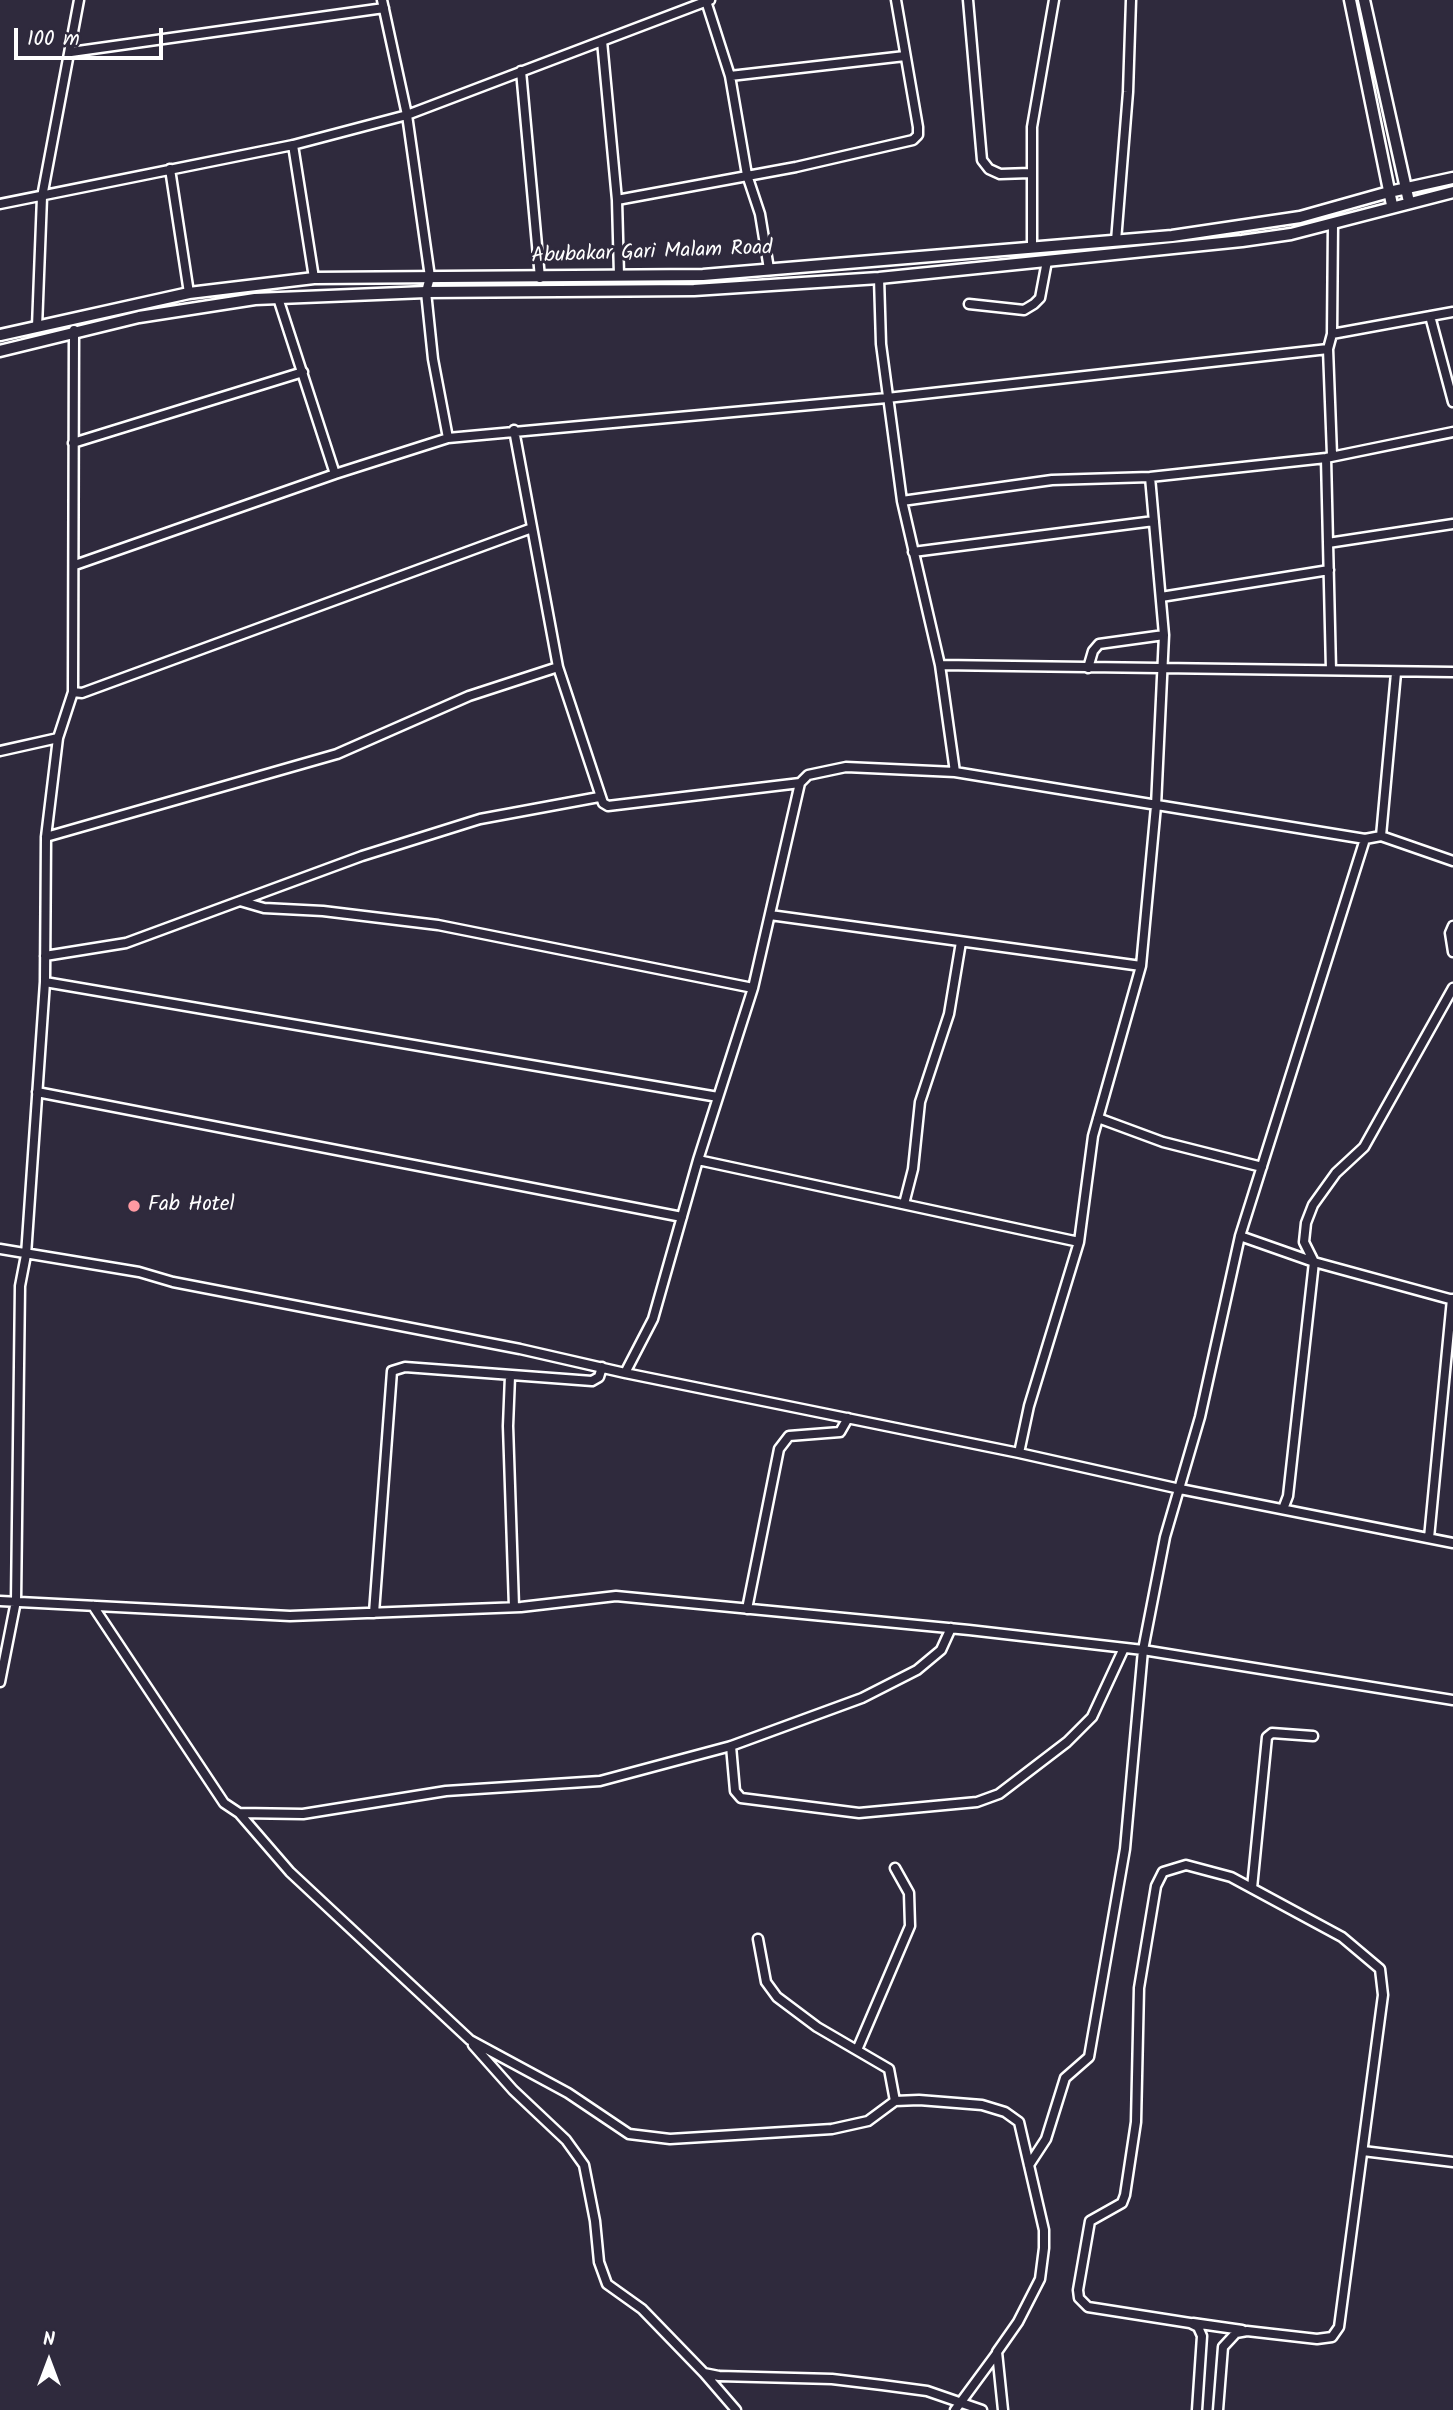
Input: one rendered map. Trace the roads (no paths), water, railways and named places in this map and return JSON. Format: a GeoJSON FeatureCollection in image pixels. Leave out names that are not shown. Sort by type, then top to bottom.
{"type":"FeatureCollection","features":[{"type":"Feature","properties":{"kind":"street"},"geometry":{"type":"LineString","coordinates":[[37,327],[42,197],[79,0]]}},
{"type":"Feature","properties":{"kind":"street"},"geometry":{"type":"LineString","coordinates":[[617,200],[913,139],[918,135],[918,127],[896,0]]}},
{"type":"Feature","properties":{"kind":"street"},"geometry":{"type":"LineString","coordinates":[[968,0],[982,160],[989,169],[1000,174],[1030,173]]}},
{"type":"Feature","properties":{"kind":"street"},"geometry":{"type":"LineString","coordinates":[[1032,248],[1032,127],[1054,0]]}},
{"type":"Feature","properties":{"kind":"street"},"geometry":{"type":"LineString","coordinates":[[1116,242],[1128,92],[1131,0]]}},
{"type":"Feature","properties":{"kind":"street"},"geometry":{"type":"LineString","coordinates":[[1350,0],[1392,205]]}},
{"type":"Feature","properties":{"kind":"street"},"geometry":{"type":"LineString","coordinates":[[1364,0],[1409,201]]}},
{"type":"Feature","properties":{"kind":"street"},"geometry":{"type":"LineString","coordinates":[[0,204],[293,145],[407,115],[708,1],[730,76],[747,175],[760,214],[769,269]]}},
{"type":"Feature","properties":{"kind":"street"},"geometry":{"type":"LineString","coordinates":[[71,52],[383,4],[407,115],[430,277],[426,292],[433,359],[448,438]]}},
{"type":"Feature","properties":{"kind":"street"},"geometry":{"type":"LineString","coordinates":[[602,41],[617,200],[619,275]]}},
{"type":"Feature","properties":{"kind":"street"},"geometry":{"type":"LineString","coordinates":[[730,76],[905,56]]}},
{"type":"Feature","properties":{"kind":"street"},"geometry":{"type":"LineString","coordinates":[[521,71],[540,278]]}},
{"type":"Feature","properties":{"kind":"street"},"geometry":{"type":"LineString","coordinates":[[293,145],[314,278]]}},
{"type":"Feature","properties":{"kind":"street"},"geometry":{"type":"LineString","coordinates":[[170,169],[189,293]]}},
{"type":"Feature","properties":{"kind":"street","name":"Abubakar Gari Malam Road"},"geometry":{"type":"LineString","coordinates":[[0,335],[189,293],[314,278],[702,275],[1116,242],[1300,217],[1389,192],[1453,178]]}},
{"type":"Feature","properties":{"kind":"street"},"geometry":{"type":"LineString","coordinates":[[0,351],[74,330],[190,308],[278,298],[426,292],[657,292],[879,278],[1254,239],[1333,224],[1392,205],[1453,192]]}},
{"type":"Feature","properties":{"kind":"street"},"geometry":{"type":"LineString","coordinates":[[1331,670],[1328,349],[1332,334],[1333,224]]}},
{"type":"Feature","properties":{"kind":"street"},"geometry":{"type":"LineString","coordinates":[[970,304],[1024,310],[1040,298],[1047,261]]}},
{"type":"Feature","properties":{"kind":"street"},"geometry":{"type":"LineString","coordinates":[[879,278],[881,344],[902,501],[940,665],[955,772]]}},
{"type":"Feature","properties":{"kind":"street"},"geometry":{"type":"LineString","coordinates":[[278,298],[335,474]]}},
{"type":"Feature","properties":{"kind":"street"},"geometry":{"type":"LineString","coordinates":[[1332,334],[1453,312]]}},
{"type":"Feature","properties":{"kind":"street"},"geometry":{"type":"LineString","coordinates":[[1430,316],[1453,402]]}},
{"type":"Feature","properties":{"kind":"street"},"geometry":{"type":"LineString","coordinates":[[0,1682],[16,1601],[20,1286],[26,1255],[45,982],[46,837],[58,737],[73,692],[74,330]]}},
{"type":"Feature","properties":{"kind":"street"},"geometry":{"type":"LineString","coordinates":[[75,565],[335,474],[448,438],[887,398],[1328,349]]}},
{"type":"Feature","properties":{"kind":"street"},"geometry":{"type":"LineString","coordinates":[[73,443],[303,372]]}},
{"type":"Feature","properties":{"kind":"street"},"geometry":{"type":"LineString","coordinates":[[514,430],[558,667],[599,797],[608,806],[800,783]]}},
{"type":"Feature","properties":{"kind":"street"},"geometry":{"type":"LineString","coordinates":[[902,501],[1052,480],[1150,477],[1329,456],[1453,432]]}},
{"type":"Feature","properties":{"kind":"street"},"geometry":{"type":"LineString","coordinates":[[1019,1453],[1029,1406],[1079,1242],[1098,1118],[1140,966],[1156,806],[1160,668],[1164,635],[1150,477]]}},
{"type":"Feature","properties":{"kind":"street"},"geometry":{"type":"LineString","coordinates":[[913,552],[1154,521]]}},
{"type":"Feature","properties":{"kind":"street"},"geometry":{"type":"LineString","coordinates":[[1328,543],[1453,524]]}},
{"type":"Feature","properties":{"kind":"street"},"geometry":{"type":"LineString","coordinates":[[73,692],[82,693],[532,528]]}},
{"type":"Feature","properties":{"kind":"street"},"geometry":{"type":"LineString","coordinates":[[1161,597],[1329,570]]}},
{"type":"Feature","properties":{"kind":"street"},"geometry":{"type":"LineString","coordinates":[[1088,667],[1093,651],[1100,644],[1164,635]]}},
{"type":"Feature","properties":{"kind":"street"},"geometry":{"type":"LineString","coordinates":[[940,665],[1453,672]]}},
{"type":"Feature","properties":{"kind":"street"},"geometry":{"type":"LineString","coordinates":[[46,837],[337,754],[469,696],[558,667]]}},
{"type":"Feature","properties":{"kind":"street"},"geometry":{"type":"LineString","coordinates":[[1381,835],[1396,673]]}},
{"type":"Feature","properties":{"kind":"street"},"geometry":{"type":"LineString","coordinates":[[0,751],[58,737]]}},
{"type":"Feature","properties":{"kind":"street"},"geometry":{"type":"LineString","coordinates":[[625,1373],[653,1320],[698,1160],[753,988],[800,783],[808,775],[846,767],[955,772],[1365,839],[1381,835],[1453,861]]}},
{"type":"Feature","properties":{"kind":"street"},"geometry":{"type":"LineString","coordinates":[[45,956],[126,943],[362,856],[480,819],[599,797]]}},
{"type":"Feature","properties":{"kind":"street"},"geometry":{"type":"LineString","coordinates":[[1029,2165],[1046,2139],[1065,2078],[1089,2057],[1125,1849],[1143,1650],[1165,1537],[1200,1417],[1240,1236],[1365,839]]}},
{"type":"Feature","properties":{"kind":"street"},"geometry":{"type":"LineString","coordinates":[[240,901],[264,908],[323,911],[438,925],[753,988]]}},
{"type":"Feature","properties":{"kind":"street"},"geometry":{"type":"LineString","coordinates":[[770,915],[1140,966]]}},
{"type":"Feature","properties":{"kind":"street"},"geometry":{"type":"LineString","coordinates":[[1453,926],[1450,933],[1453,952]]}},
{"type":"Feature","properties":{"kind":"street"},"geometry":{"type":"LineString","coordinates":[[904,1203],[913,1169],[920,1102],[949,1014],[961,942]]}},
{"type":"Feature","properties":{"kind":"street"},"geometry":{"type":"LineString","coordinates":[[45,982],[718,1097]]}},
{"type":"Feature","properties":{"kind":"street"},"geometry":{"type":"LineString","coordinates":[[1283,1509],[1288,1496],[1314,1262],[1304,1242],[1306,1223],[1313,1205],[1336,1173],[1370,1137],[1453,988]]}},
{"type":"Feature","properties":{"kind":"street"},"geometry":{"type":"LineString","coordinates":[[37,1092],[682,1217]]}},
{"type":"Feature","properties":{"kind":"street"},"geometry":{"type":"LineString","coordinates":[[1098,1118],[1163,1142],[1262,1167]]}},
{"type":"Feature","properties":{"kind":"street"},"geometry":{"type":"LineString","coordinates":[[698,1160],[1079,1242]]}},
{"type":"Feature","properties":{"kind":"street"},"geometry":{"type":"LineString","coordinates":[[1240,1236],[1314,1262],[1452,1299],[1429,1538]]}},
{"type":"Feature","properties":{"kind":"street"},"geometry":{"type":"LineString","coordinates":[[0,1249],[139,1272],[173,1282],[602,1367],[1180,1489],[1453,1543]]}},
{"type":"Feature","properties":{"kind":"street"},"geometry":{"type":"LineString","coordinates":[[374,1613],[392,1371],[405,1367],[592,1381],[599,1377],[602,1367]]}},
{"type":"Feature","properties":{"kind":"street"},"geometry":{"type":"LineString","coordinates":[[510,1376],[508,1426],[514,1607]]}},
{"type":"Feature","properties":{"kind":"street"},"geometry":{"type":"LineString","coordinates":[[747,1609],[779,1449],[789,1436],[840,1432],[848,1418]]}},
{"type":"Feature","properties":{"kind":"street"},"geometry":{"type":"LineString","coordinates":[[0,1601],[290,1616],[514,1607],[616,1596],[951,1628],[1143,1650],[1453,1700]]}},
{"type":"Feature","properties":{"kind":"street"},"geometry":{"type":"LineString","coordinates":[[93,1606],[224,1804],[239,1813],[290,1872],[470,2040],[513,2090],[566,2140],[584,2165],[599,2262],[607,2284],[642,2309],[736,2410]]}},
{"type":"Feature","properties":{"kind":"street"},"geometry":{"type":"LineString","coordinates":[[239,1813],[303,1814],[446,1791],[600,1781],[731,1746],[862,1698],[917,1670],[942,1650],[951,1628]]}},
{"type":"Feature","properties":{"kind":"street"},"geometry":{"type":"LineString","coordinates":[[731,1746],[735,1791],[741,1798],[859,1814],[977,1802],[999,1794],[1067,1742],[1092,1717],[1124,1648]]}},
{"type":"Feature","properties":{"kind":"street"},"geometry":{"type":"LineString","coordinates":[[1252,1888],[1267,1737],[1272,1733],[1313,1736]]}},
{"type":"Feature","properties":{"kind":"street"},"geometry":{"type":"LineString","coordinates":[[1186,1865],[1231,1877],[1342,1937],[1380,1969],[1383,1995],[1363,2151],[1339,2327],[1332,2337],[1317,2339],[1190,2323],[1088,2307],[1079,2298],[1090,2221],[1122,2203],[1125,2194],[1136,2122],[1139,1988],[1160,1878],[1171,1868],[1186,1865]]}},
{"type":"Feature","properties":{"kind":"street"},"geometry":{"type":"LineString","coordinates":[[858,2049],[910,1926],[909,1893],[895,1868]]}},
{"type":"Feature","properties":{"kind":"street"},"geometry":{"type":"LineString","coordinates":[[758,1938],[766,1982],[777,1997],[817,2026],[889,2069],[895,2101]]}},
{"type":"Feature","properties":{"kind":"street"},"geometry":{"type":"LineString","coordinates":[[470,2040],[568,2093],[629,2134],[670,2140],[832,2129],[869,2121],[895,2101],[982,2105],[1005,2112],[1019,2122],[1044,2231],[1042,2270],[1018,2322],[955,2410]]}},
{"type":"Feature","properties":{"kind":"street"},"geometry":{"type":"LineString","coordinates":[[1363,2151],[1453,2162]]}},
{"type":"Feature","properties":{"kind":"street"},"geometry":{"type":"LineString","coordinates":[[1190,2323],[1198,2327],[1202,2336],[1197,2410]]}},
{"type":"Feature","properties":{"kind":"street"},"geometry":{"type":"LineString","coordinates":[[1218,2410],[1223,2347],[1236,2333],[1247,2331]]}},
{"type":"Feature","properties":{"kind":"street"},"geometry":{"type":"LineString","coordinates":[[998,2352],[1003,2410]]}},
{"type":"Feature","properties":{"kind":"street"},"geometry":{"type":"LineString","coordinates":[[704,2373],[719,2376],[832,2379],[927,2391],[982,2410]]}},
{"type":"Feature","properties":{"kind":"place","name":"Fab Hotel"},"geometry":{"type":"Point","coordinates":[134,1206]}}]}
